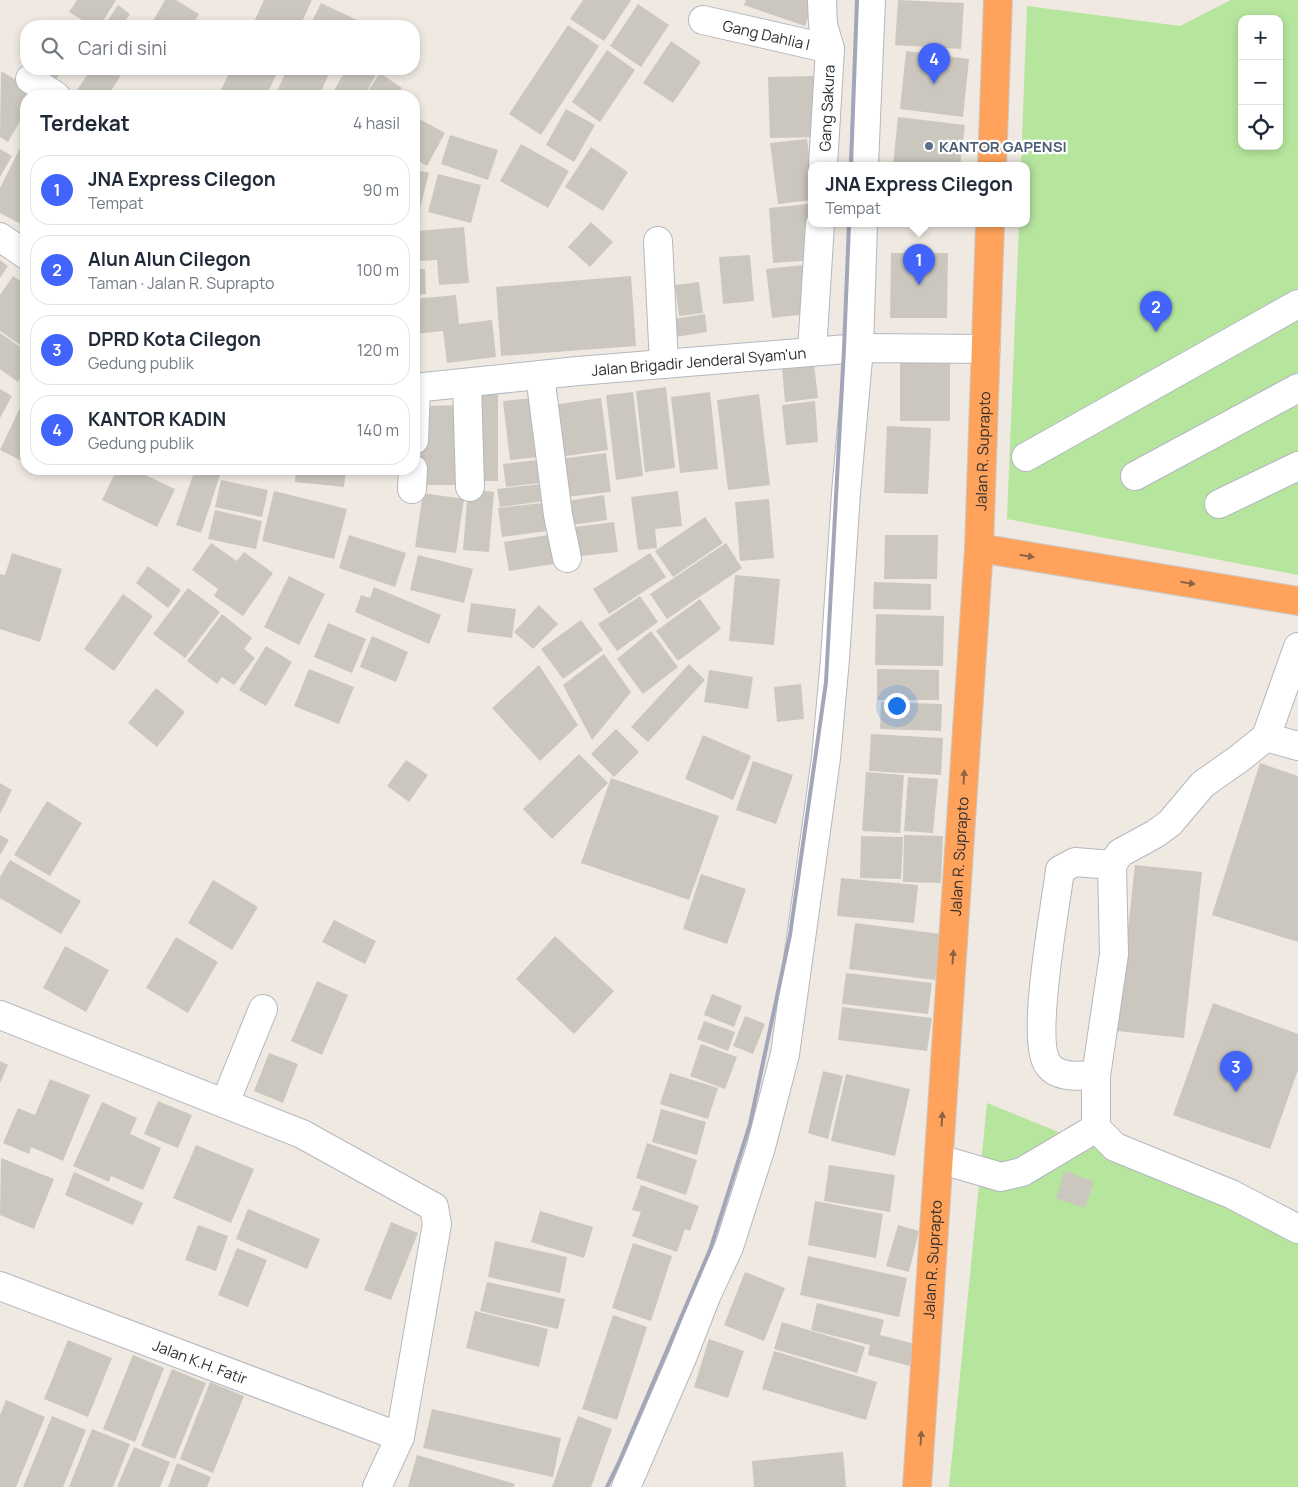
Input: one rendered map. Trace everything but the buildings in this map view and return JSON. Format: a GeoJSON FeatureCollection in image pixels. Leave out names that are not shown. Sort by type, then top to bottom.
{"type":"FeatureCollection","features":[{"type":"Feature","properties":{"kind":"highway"},"geometry":{"type":"LineString","coordinates":[[992,162],[998,0]]}},
{"type":"Feature","properties":{"kind":"highway","name":"Jalan R. Suprapto"},"geometry":{"type":"LineString","coordinates":[[917,1487],[979,548],[990,227]]}},
{"type":"Feature","properties":{"kind":"highway"},"geometry":{"type":"LineString","coordinates":[[979,548],[1298,601]]}},
{"type":"Feature","properties":{"kind":"street","name":"Gang Sakura"},"geometry":{"type":"LineString","coordinates":[[822,0],[823,25],[830,49],[823,162]]}},
{"type":"Feature","properties":{"kind":"street"},"geometry":{"type":"LineString","coordinates":[[864,162],[871,0]]}},
{"type":"Feature","properties":{"kind":"street","name":"Gang Dahlia I"},"geometry":{"type":"LineString","coordinates":[[703,20],[830,49]]}},
{"type":"Feature","properties":{"kind":"street"},"geometry":{"type":"LineString","coordinates":[[30,79],[47,90]]}},
{"type":"Feature","properties":{"kind":"street"},"geometry":{"type":"LineString","coordinates":[[812,352],[820,227]]}},
{"type":"Feature","properties":{"kind":"street"},"geometry":{"type":"LineString","coordinates":[[626,1487],[682,1358],[706,1294],[729,1248],[761,1147],[785,1054],[826,758],[859,348],[862,227]]}},
{"type":"Feature","properties":{"kind":"street"},"geometry":{"type":"LineString","coordinates":[[0,237],[20,251]]}},
{"type":"Feature","properties":{"kind":"street"},"geometry":{"type":"LineString","coordinates":[[658,241],[664,364]]}},
{"type":"Feature","properties":{"kind":"street"},"geometry":{"type":"LineString","coordinates":[[1026,457],[1298,304]]}},
{"type":"Feature","properties":{"kind":"street","name":"Jalan Brigadir Jenderal Syam'un"},"geometry":{"type":"LineString","coordinates":[[420,388],[540,375],[859,348],[986,349]]}},
{"type":"Feature","properties":{"kind":"street"},"geometry":{"type":"LineString","coordinates":[[540,375],[558,515],[568,558]]}},
{"type":"Feature","properties":{"kind":"street"},"geometry":{"type":"LineString","coordinates":[[467,383],[470,487]]}},
{"type":"Feature","properties":{"kind":"street"},"geometry":{"type":"LineString","coordinates":[[1135,476],[1298,388]]}},
{"type":"Feature","properties":{"kind":"street"},"geometry":{"type":"LineString","coordinates":[[1219,504],[1298,466]]}},
{"type":"Feature","properties":{"kind":"street"},"geometry":{"type":"LineString","coordinates":[[1298,647],[1266,737],[1203,784],[1170,823],[1120,853],[1112,865],[1114,954],[1096,1076],[1096,1128],[1115,1147],[1230,1194],[1298,1228]]}},
{"type":"Feature","properties":{"kind":"street"},"geometry":{"type":"LineString","coordinates":[[1266,737],[1298,746]]}},
{"type":"Feature","properties":{"kind":"street"},"geometry":{"type":"LineString","coordinates":[[1096,1076],[1059,1074],[1048,1065],[1042,1045],[1042,1002],[1060,870],[1075,862],[1112,865]]}},
{"type":"Feature","properties":{"kind":"street"},"geometry":{"type":"LineString","coordinates":[[225,1103],[263,1009]]}},
{"type":"Feature","properties":{"kind":"street"},"geometry":{"type":"LineString","coordinates":[[0,1015],[302,1134],[434,1207],[437,1224],[400,1437],[377,1487]]}},
{"type":"Feature","properties":{"kind":"street"},"geometry":{"type":"LineString","coordinates":[[940,1159],[1001,1177],[1022,1172],[1096,1128]]}},
{"type":"Feature","properties":{"kind":"street","name":"Jalan K.H. Fatir"},"geometry":{"type":"LineString","coordinates":[[0,1286],[400,1437]]}},
{"type":"Feature","properties":{"kind":"green space"},"geometry":{"type":"Polygon","coordinates":[[[1231,0],[1298,0],[1298,575],[1007,519],[1019,227],[1030,227],[1030,162],[1021,162],[1027,6],[1180,26],[1231,0]]]}},
{"type":"Feature","properties":{"kind":"green space"},"geometry":{"type":"Polygon","coordinates":[[[987,1103],[1229,1201],[1298,1243],[1298,1487],[949,1487],[987,1103]]]}},
{"type":"Feature","properties":{"kind":"railway"},"geometry":{"type":"LineString","coordinates":[[851,162],[857,0]]}},
{"type":"Feature","properties":{"kind":"railway"},"geometry":{"type":"LineString","coordinates":[[607,1487],[710,1250],[750,1124],[790,935],[826,682],[849,227]]}},
{"type":"Feature","properties":{"kind":"place","name":"KANTOR KADIN"},"geometry":{"type":"Point","coordinates":[934,84]}},
{"type":"Feature","properties":{"kind":"place","name":"KANTOR GAPENSI"},"geometry":{"type":"Point","coordinates":[929,146]}},
{"type":"Feature","properties":{"kind":"place","name":"JNA Express Cilegon"},"geometry":{"type":"Point","coordinates":[919,285]}},
{"type":"Feature","properties":{"kind":"place","name":"Alun Alun Cilegon"},"geometry":{"type":"Point","coordinates":[1156,332]}},
{"type":"Feature","properties":{"kind":"place","name":"DPRD Kota Cilegon"},"geometry":{"type":"Point","coordinates":[1236,1092]}}]}
